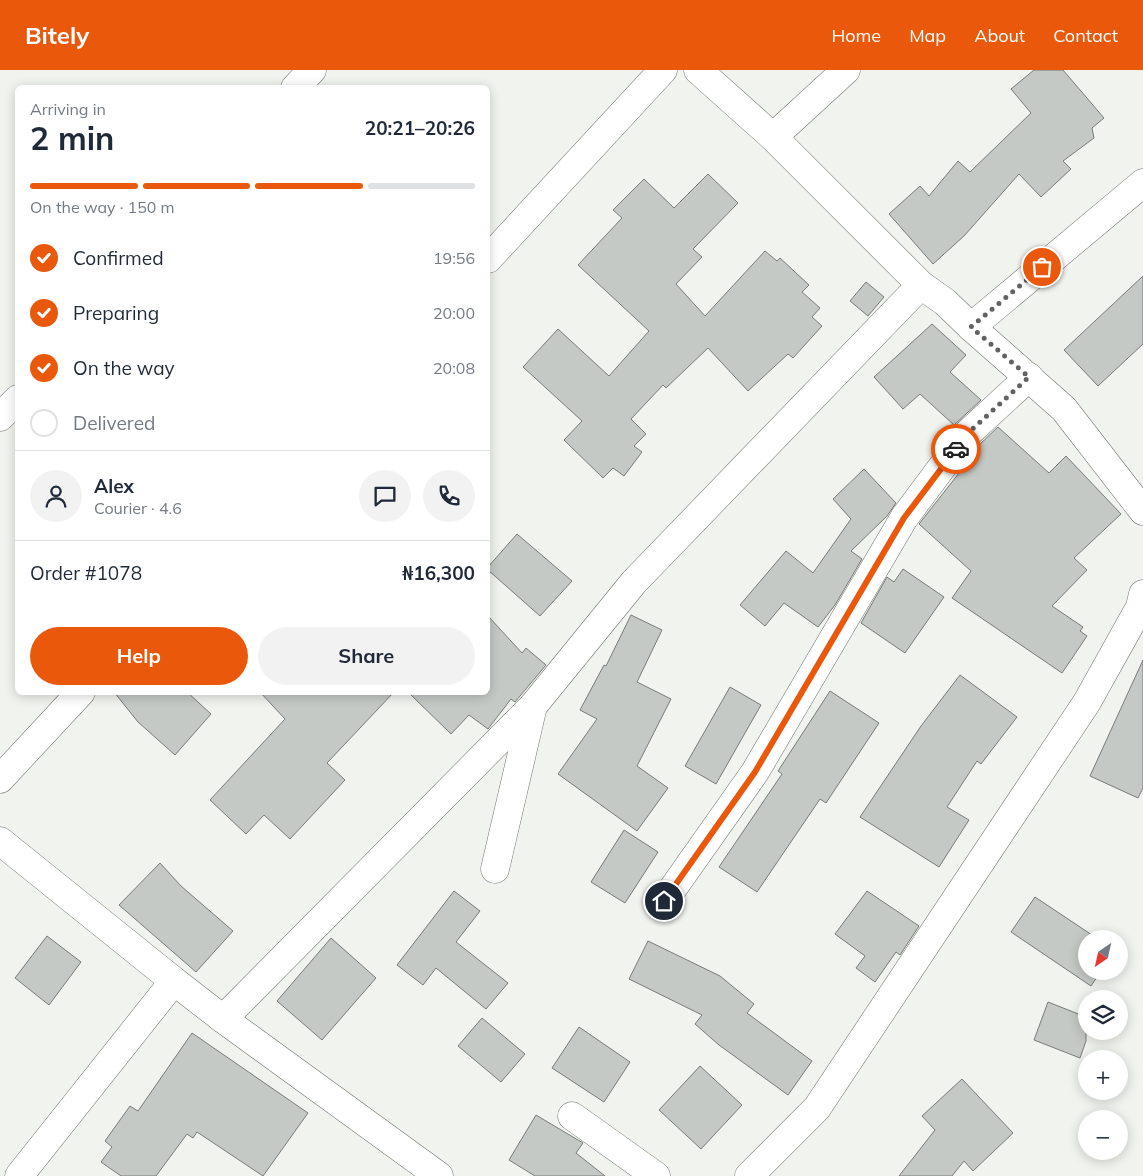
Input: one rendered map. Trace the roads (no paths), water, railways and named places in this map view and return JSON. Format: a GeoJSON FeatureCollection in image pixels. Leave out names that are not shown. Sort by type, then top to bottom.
{"type":"FeatureCollection","features":[{"type":"Feature","properties":{"kind":"street"},"geometry":{"type":"LineString","coordinates":[[298,85],[312,70]]}},
{"type":"Feature","properties":{"kind":"street"},"geometry":{"type":"LineString","coordinates":[[490,257],[663,70]]}},
{"type":"Feature","properties":{"kind":"street"},"geometry":{"type":"LineString","coordinates":[[698,70],[773,137],[921,285],[945,302],[1064,409],[1143,511]]}},
{"type":"Feature","properties":{"kind":"street"},"geometry":{"type":"LineString","coordinates":[[773,137],[846,70]]}},
{"type":"Feature","properties":{"kind":"street"},"geometry":{"type":"LineString","coordinates":[[971,327],[1143,183]]}},
{"type":"Feature","properties":{"kind":"street"},"geometry":{"type":"LineString","coordinates":[[223,1019],[533,706],[634,582],[921,285]]}},
{"type":"Feature","properties":{"kind":"street"},"geometry":{"type":"LineString","coordinates":[[664,901],[755,772],[904,518],[966,435],[1029,377]]}},
{"type":"Feature","properties":{"kind":"street"},"geometry":{"type":"LineString","coordinates":[[0,417],[15,402]]}},
{"type":"Feature","properties":{"kind":"street"},"geometry":{"type":"LineString","coordinates":[[749,1176],[817,1108],[1087,702],[1140,607],[1143,594]]}},
{"type":"Feature","properties":{"kind":"street"},"geometry":{"type":"LineString","coordinates":[[0,779],[78,695]]}},
{"type":"Feature","properties":{"kind":"street"},"geometry":{"type":"LineString","coordinates":[[495,869],[533,706]]}},
{"type":"Feature","properties":{"kind":"street"},"geometry":{"type":"LineString","coordinates":[[0,841],[223,1019],[439,1176]]}},
{"type":"Feature","properties":{"kind":"street"},"geometry":{"type":"LineString","coordinates":[[19,1176],[174,981]]}},
{"type":"Feature","properties":{"kind":"street"},"geometry":{"type":"LineString","coordinates":[[572,1116],[656,1176]]}},
{"type":"Feature","properties":{"kind":"street"},"geometry":{"type":"LineString","coordinates":[[0,1170],[7,1176]]}}]}
